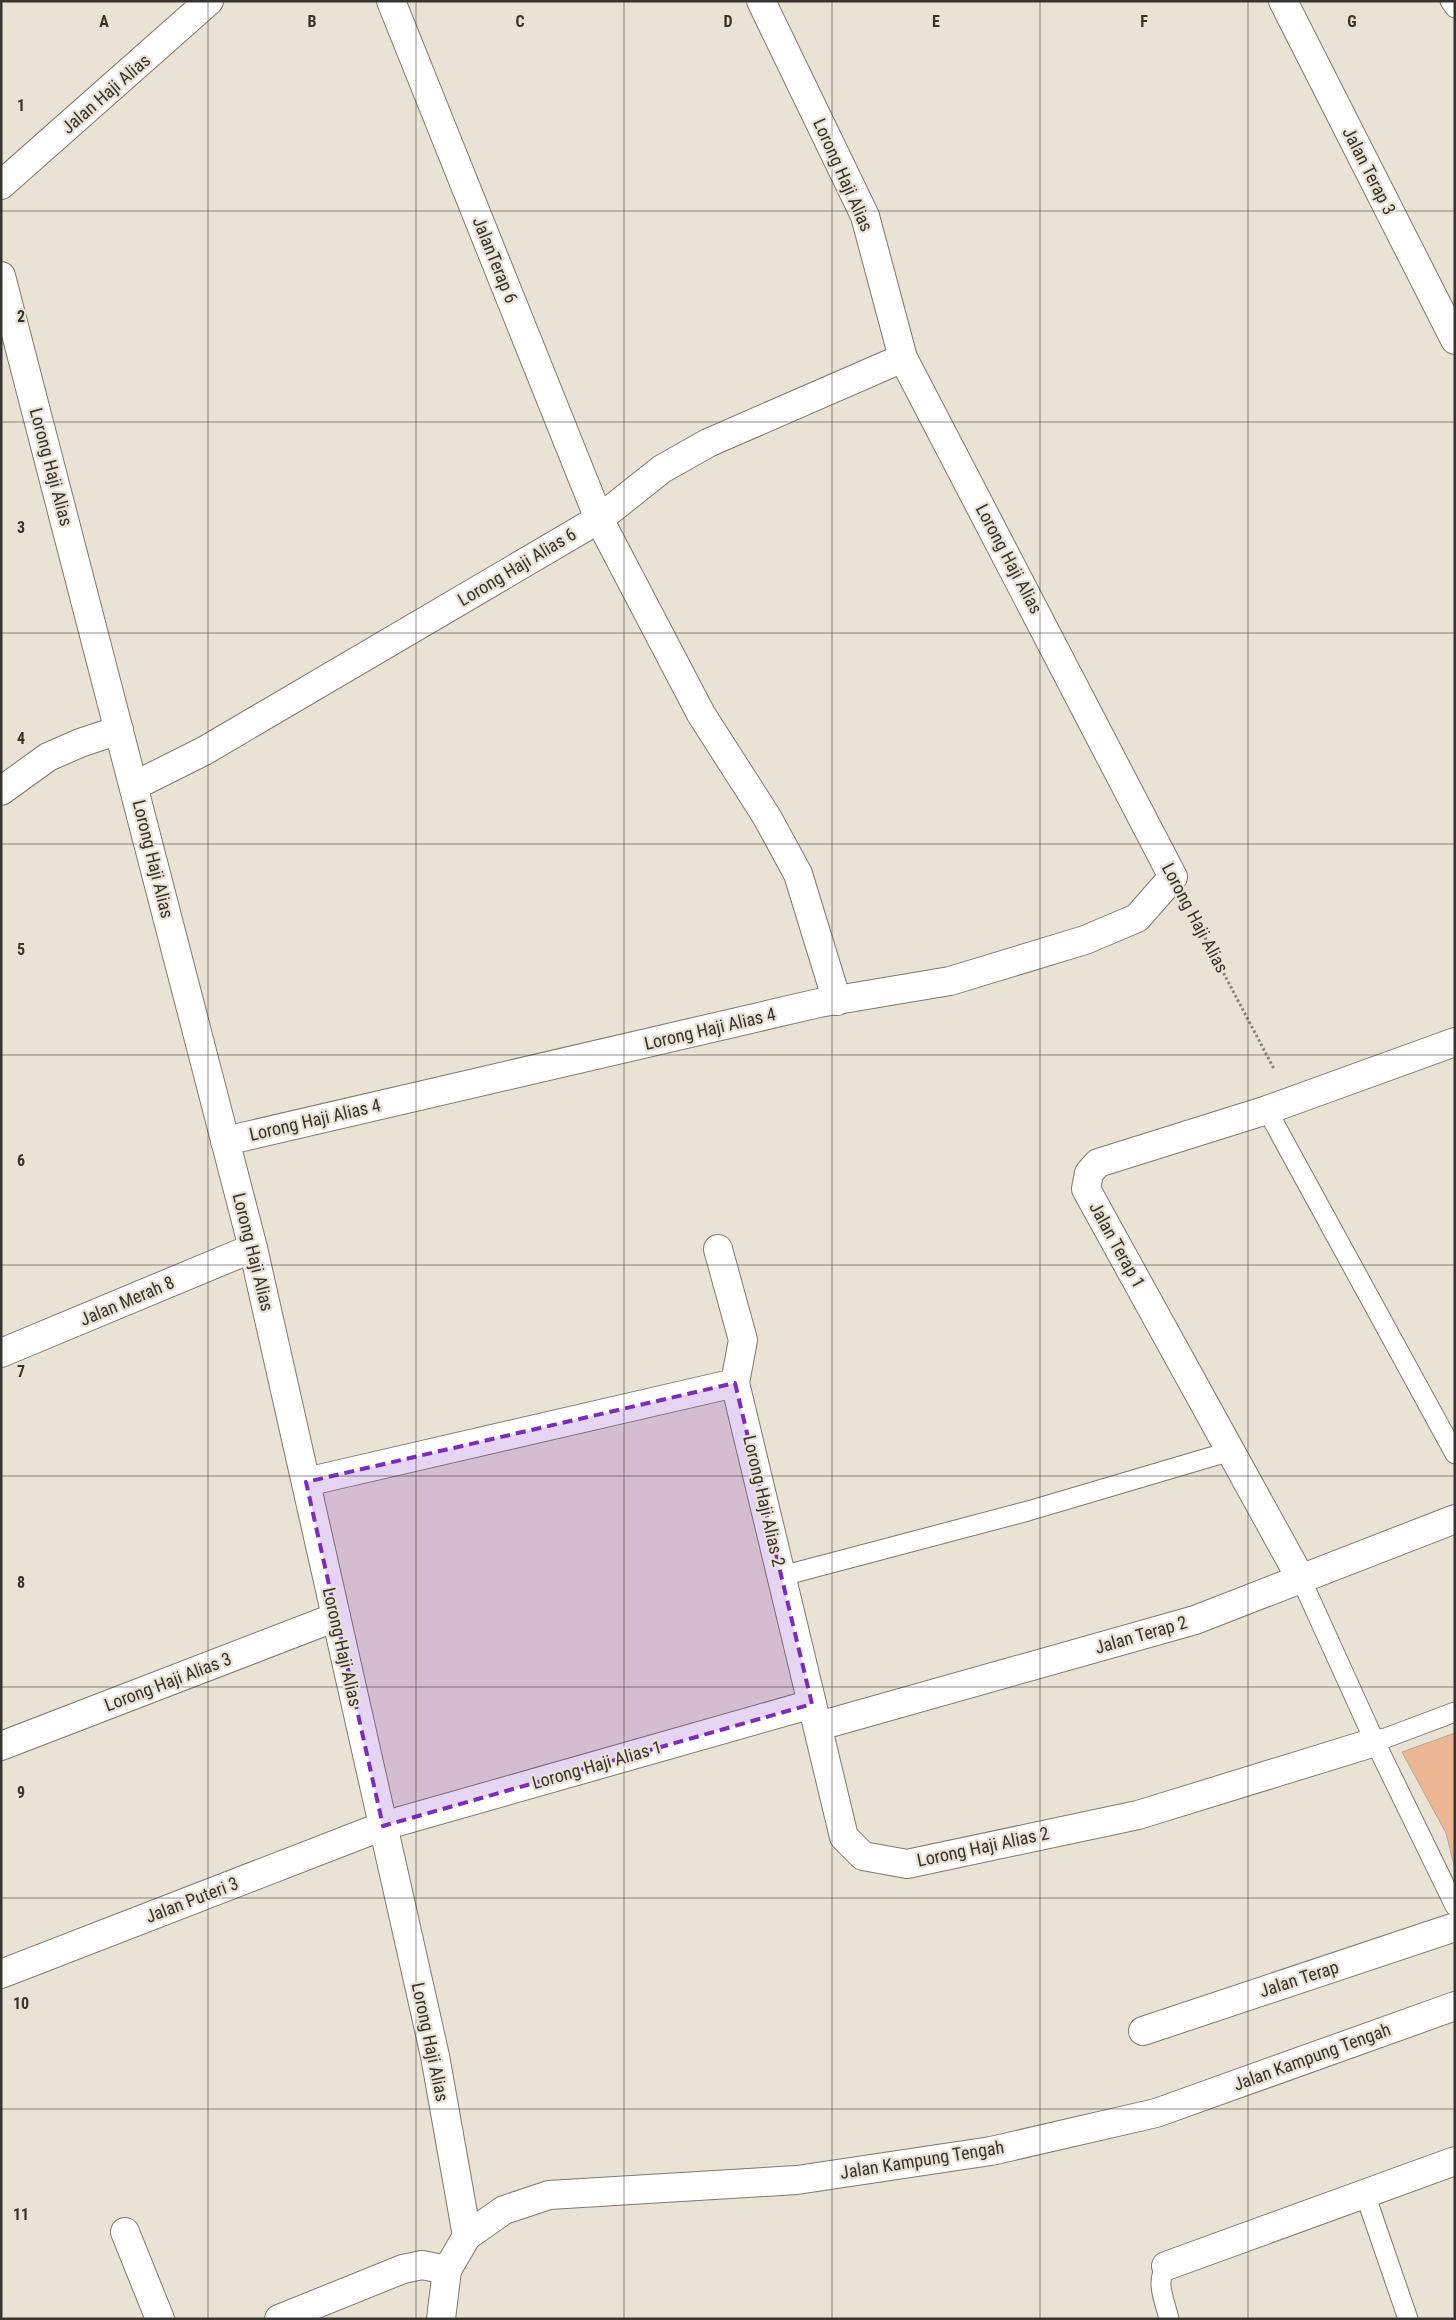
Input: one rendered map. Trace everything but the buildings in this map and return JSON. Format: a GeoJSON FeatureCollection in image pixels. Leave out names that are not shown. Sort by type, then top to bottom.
{"type":"FeatureCollection","features":[{"type":"Feature","properties":{"kind":"street","name":"Jalan Haji Alias"},"geometry":{"type":"LineString","coordinates":[[1,185],[209,1]]}},
{"type":"Feature","properties":{"kind":"street","name":"JalanTerap 6"},"geometry":{"type":"LineString","coordinates":[[391,1],[600,518]]}},
{"type":"Feature","properties":{"kind":"street","name":"Lorong Haji Alias"},"geometry":{"type":"LineString","coordinates":[[761,1],[865,216],[903,358],[1173,877]]}},
{"type":"Feature","properties":{"kind":"street","name":"Jalan Terap 3"},"geometry":{"type":"LineString","coordinates":[[1283,1],[1447,306],[1455,340]]}},
{"type":"Feature","properties":{"kind":"street","name":"Lorong Haji Alias"},"geometry":{"type":"LineString","coordinates":[[1,276],[253,1248],[435,2056],[467,2236]]}},
{"type":"Feature","properties":{"kind":"street","name":"Lorong Haji Alias 6"},"geometry":{"type":"LineString","coordinates":[[134,786],[204,751],[600,518],[662,469],[708,443],[903,358]]}},
{"type":"Feature","properties":{"kind":"street"},"geometry":{"type":"LineString","coordinates":[[600,518],[701,714],[767,817],[798,874],[837,1001]]}},
{"type":"Feature","properties":{"kind":"street"},"geometry":{"type":"LineString","coordinates":[[1,791],[48,757],[80,743],[119,730]]}},
{"type":"Feature","properties":{"kind":"street","name":"Lorong Haji Alias 4"},"geometry":{"type":"LineString","coordinates":[[225,1141],[837,1001],[950,981],[1085,940],[1137,918],[1173,877]]}},
{"type":"Feature","properties":{"kind":"street","name":"Jalan Terap 1"},"geometry":{"type":"LineString","coordinates":[[1301,1578],[1086,1189],[1089,1173],[1098,1163],[1279,1106],[1455,1042]]}},
{"type":"Feature","properties":{"kind":"street","name":"Jalan Merah 8"},"geometry":{"type":"LineString","coordinates":[[1,1353],[253,1248]]}},
{"type":"Feature","properties":{"kind":"street","name":"Lorong Haji Alias 2"},"geometry":{"type":"LineString","coordinates":[[718,1249],[743,1340],[736,1384],[844,1837],[863,1856],[907,1864],[1138,1815],[1375,1742]]}},
{"type":"Feature","properties":{"kind":"street"},"geometry":{"type":"LineString","coordinates":[[306,1482],[736,1384]]}},
{"type":"Feature","properties":{"kind":"street","name":"Jalan Terap 2"},"geometry":{"type":"LineString","coordinates":[[815,1715],[1195,1620],[1455,1519]]}},
{"type":"Feature","properties":{"kind":"street","name":"Lorong Haji Alias 3"},"geometry":{"type":"LineString","coordinates":[[1,1746],[336,1617]]}},
{"type":"Feature","properties":{"kind":"street","name":"Lorong Haji Alias 1"},"geometry":{"type":"LineString","coordinates":[[383,1826],[815,1715]]}},
{"type":"Feature","properties":{"kind":"street","name":"Jalan Puteri 3"},"geometry":{"type":"LineString","coordinates":[[1,1974],[383,1826]]}},
{"type":"Feature","properties":{"kind":"street","name":"Jalan Terap"},"geometry":{"type":"LineString","coordinates":[[1143,2031],[1455,1927]]}},
{"type":"Feature","properties":{"kind":"street","name":"Jalan Kampung Tengah"},"geometry":{"type":"LineString","coordinates":[[441,2319],[447,2270],[467,2236],[504,2210],[549,2195],[797,2180],[991,2151],[1156,2113],[1455,2006]]}},
{"type":"Feature","properties":{"kind":"street"},"geometry":{"type":"LineString","coordinates":[[1166,2266],[1455,2161]]}},
{"type":"Feature","properties":{"kind":"street"},"geometry":{"type":"LineString","coordinates":[[125,2232],[160,2319]]}},
{"type":"Feature","properties":{"kind":"street"},"geometry":{"type":"LineString","coordinates":[[279,2319],[403,2269],[422,2265],[447,2270]]}},
{"type":"Feature","properties":{"kind":"lane"},"geometry":{"type":"LineString","coordinates":[[1450,1],[1455,8]]}},
{"type":"Feature","properties":{"kind":"lane"},"geometry":{"type":"LineString","coordinates":[[1279,1106],[1455,1454]]}},
{"type":"Feature","properties":{"kind":"lane"},"geometry":{"type":"LineString","coordinates":[[782,1576],[1028,1511],[1231,1451]]}},
{"type":"Feature","properties":{"kind":"lane"},"geometry":{"type":"LineString","coordinates":[[1301,1578],[1375,1742],[1455,1906]]}},
{"type":"Feature","properties":{"kind":"lane"},"geometry":{"type":"LineString","coordinates":[[1375,1742],[1455,1712]]}},
{"type":"Feature","properties":{"kind":"lane"},"geometry":{"type":"LineString","coordinates":[[1366,2194],[1408,2319]]}},
{"type":"Feature","properties":{"kind":"lane"},"geometry":{"type":"LineString","coordinates":[[1166,2266],[1160,2275],[1160,2283],[1169,2319]]}},
{"type":"Feature","properties":{"kind":"path","name":"Lorong Haji Alias"},"geometry":{"type":"LineString","coordinates":[[1173,877],[1279,1106]]}},
{"type":"Feature","properties":{"kind":"highlighted area"},"geometry":{"type":"Polygon","coordinates":[[[735,1383],[812,1704],[383,1826],[306,1482],[735,1383]]]}}]}
